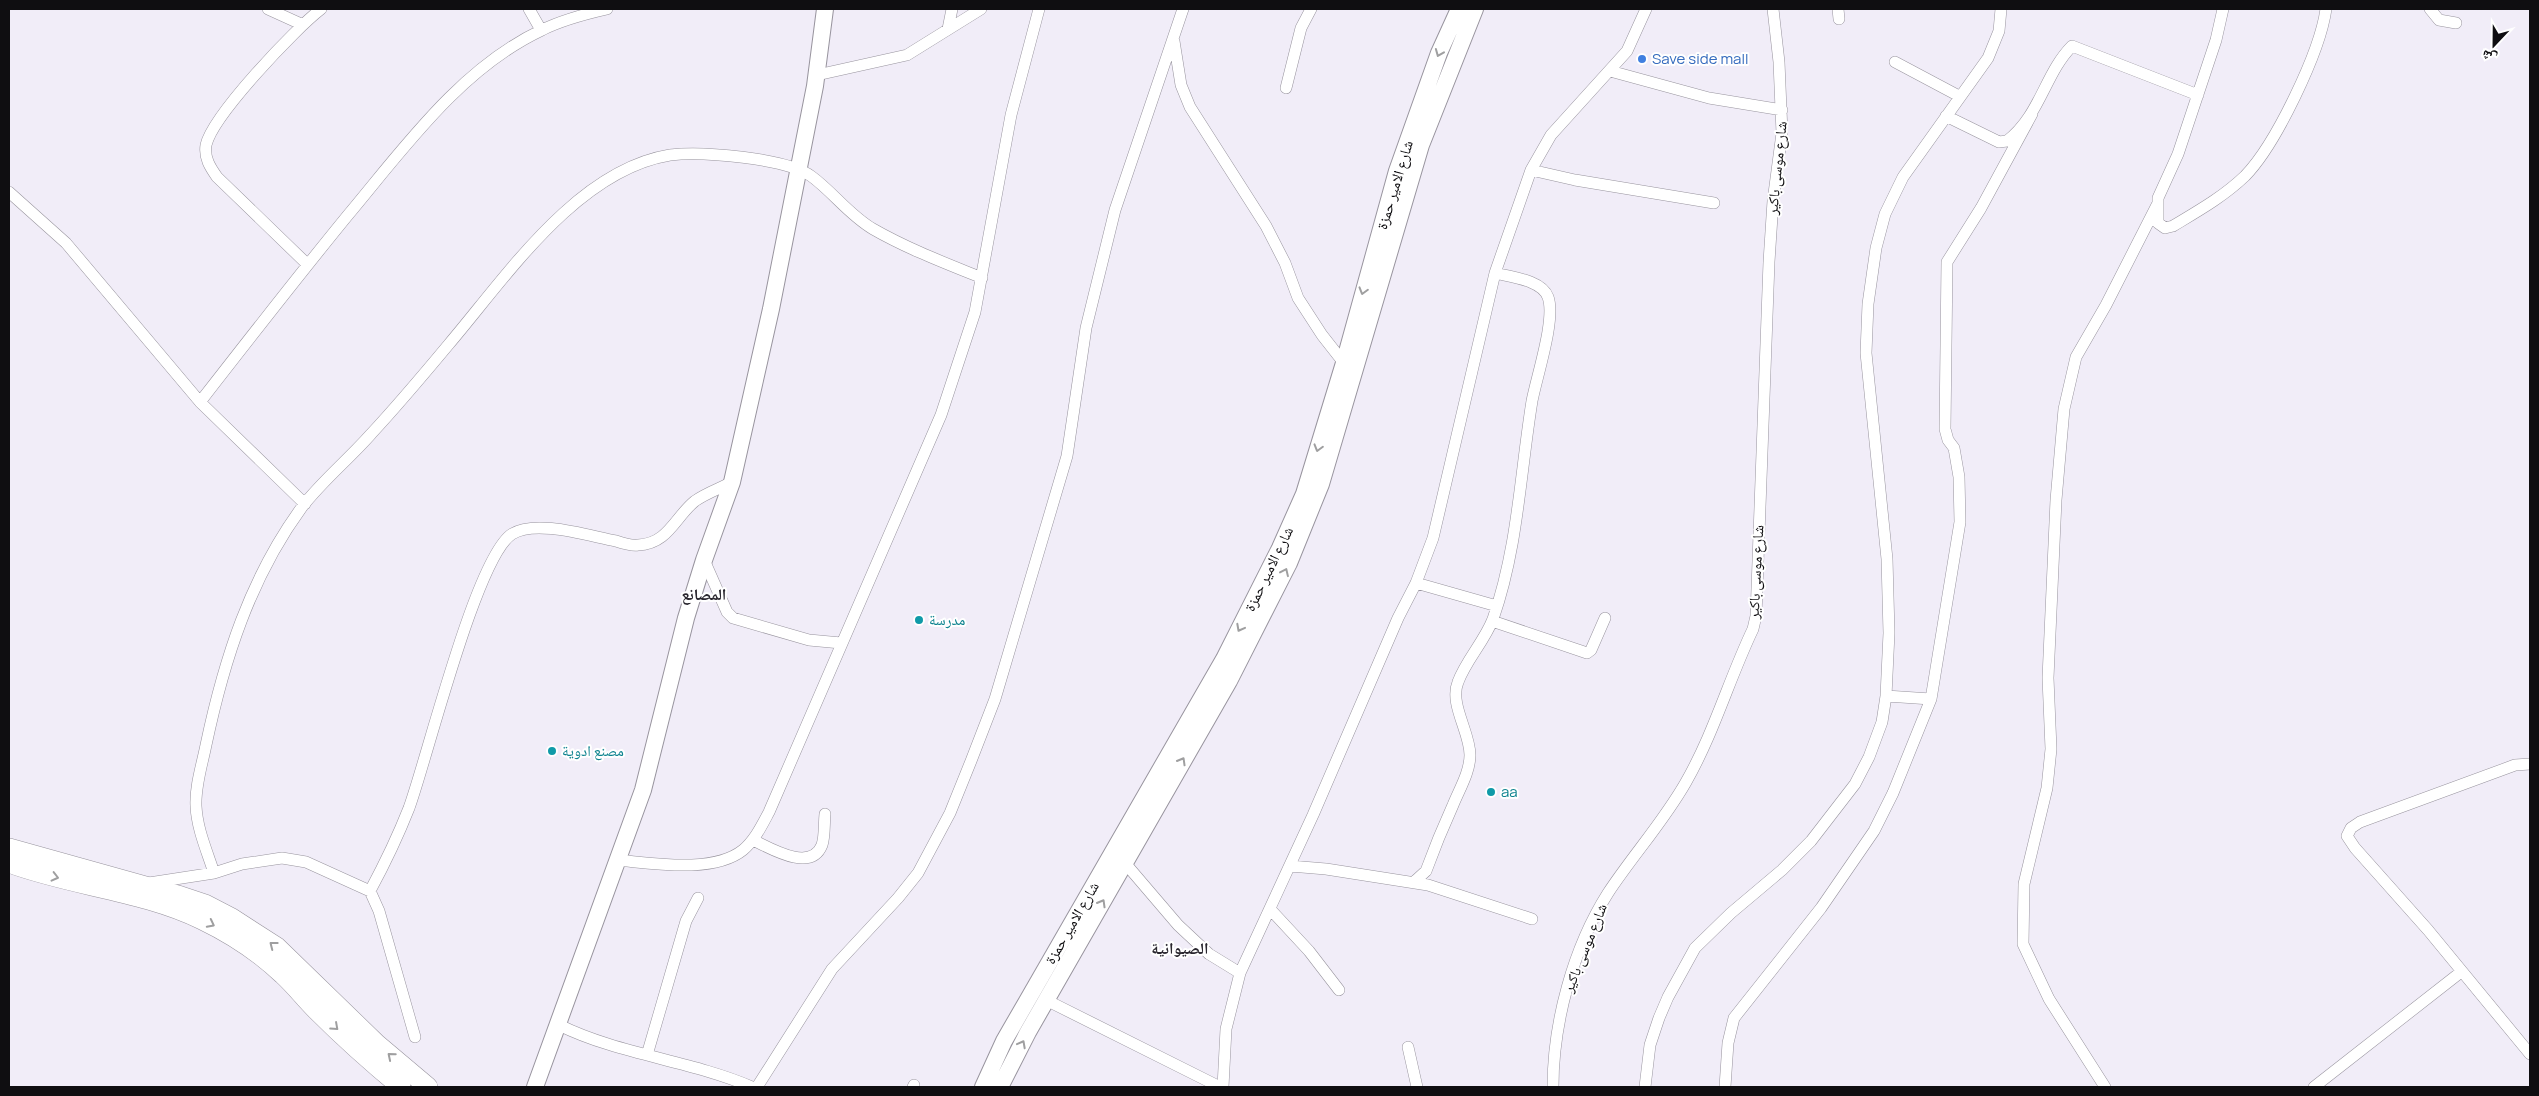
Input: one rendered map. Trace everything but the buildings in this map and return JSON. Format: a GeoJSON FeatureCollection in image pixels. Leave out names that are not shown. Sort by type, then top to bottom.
{"type":"FeatureCollection","features":[{"type":"Feature","properties":{"kind":"main road"},"geometry":{"type":"LineString","coordinates":[[535,1087],[643,790],[686,618],[704,560],[732,482],[771,309],[817,76],[825,9]]}},
{"type":"Feature","properties":{"kind":"main road","name":"شارع الامير حمزة"},"geometry":{"type":"LineString","coordinates":[[1000,1087],[1046,1000],[1229,680],[1289,563],[1321,484],[1378,268],[1397,171],[1421,102],[1459,9]]}},
{"type":"Feature","properties":{"kind":"main road","name":"شارع الامير حمزة"},"geometry":{"type":"LineString","coordinates":[[983,1087],[1004,1041],[1224,659],[1261,588],[1304,494],[1344,364],[1421,145],[1475,9]]}},
{"type":"Feature","properties":{"kind":"main road"},"geometry":{"type":"LineString","coordinates":[[9,848],[205,904],[256,932],[277,948],[377,1044],[428,1087]]}},
{"type":"Feature","properties":{"kind":"main road"},"geometry":{"type":"LineString","coordinates":[[9,863],[124,893],[200,918],[230,934],[253,949],[283,975],[317,1011],[401,1087]]}},
{"type":"Feature","properties":{"kind":"street"},"geometry":{"type":"LineString","coordinates":[[268,9],[301,24]]}},
{"type":"Feature","properties":{"kind":"street"},"geometry":{"type":"LineString","coordinates":[[308,264],[217,177],[206,156],[210,135],[219,119],[301,24],[321,9]]}},
{"type":"Feature","properties":{"kind":"street"},"geometry":{"type":"LineString","coordinates":[[529,9],[541,30]]}},
{"type":"Feature","properties":{"kind":"street"},"geometry":{"type":"LineString","coordinates":[[200,402],[308,264],[411,140],[454,94],[481,70],[541,30],[607,9]]}},
{"type":"Feature","properties":{"kind":"street"},"geometry":{"type":"LineString","coordinates":[[948,29],[952,9]]}},
{"type":"Feature","properties":{"kind":"street"},"geometry":{"type":"LineString","coordinates":[[817,76],[907,55],[981,9]]}},
{"type":"Feature","properties":{"kind":"street"},"geometry":{"type":"LineString","coordinates":[[616,860],[670,864],[706,864],[724,860],[742,850],[753,840],[769,812],[941,415],[975,312],[1011,115],[1039,9]]}},
{"type":"Feature","properties":{"kind":"street"},"geometry":{"type":"LineString","coordinates":[[757,1087],[832,970],[898,898],[918,872],[950,812],[974,754],[995,699],[1067,456],[1086,328],[1115,210],[1184,9]]}},
{"type":"Feature","properties":{"kind":"street"},"geometry":{"type":"LineString","coordinates":[[1286,88],[1301,28],[1311,9]]}},
{"type":"Feature","properties":{"kind":"street"},"geometry":{"type":"LineString","coordinates":[[1046,1000],[1221,1087],[1226,1029],[1240,973],[1290,866],[1398,618],[1416,582],[1436,529],[1495,273],[1531,170],[1551,136],[1627,51],[1646,9]]}},
{"type":"Feature","properties":{"kind":"street","name":"شارع موسى باكير"},"geometry":{"type":"LineString","coordinates":[[1553,1087],[1553,1060],[1561,1009],[1594,917],[1613,886],[1686,782],[1710,735],[1754,622],[1769,262],[1782,110],[1773,9]]}},
{"type":"Feature","properties":{"kind":"street"},"geometry":{"type":"LineString","coordinates":[[1644,1087],[1650,1045],[1659,1018],[1690,956],[1710,932],[1782,870],[1830,816],[1854,784],[1869,757],[1882,722],[1886,696],[1889,633],[1887,558],[1866,353],[1868,304],[1879,235],[1895,190],[1910,165],[1988,58],[1999,31],[2001,9]]}},
{"type":"Feature","properties":{"kind":"street"},"geometry":{"type":"LineString","coordinates":[[2105,1087],[2049,999],[2023,944],[2024,884],[2047,788],[2051,748],[2048,678],[2056,500],[2064,409],[2076,357],[2106,305],[2157,204],[2178,154],[2216,40],[2223,9]]}},
{"type":"Feature","properties":{"kind":"street"},"geometry":{"type":"LineString","coordinates":[[2157,204],[2158,223],[2166,228],[2222,196],[2246,174],[2268,143],[2289,106],[2316,48],[2326,9]]}},
{"type":"Feature","properties":{"kind":"street"},"geometry":{"type":"LineString","coordinates":[[2430,9],[2440,20],[2456,23]]}},
{"type":"Feature","properties":{"kind":"street"},"geometry":{"type":"LineString","coordinates":[[1174,39],[1181,85],[1190,107],[1266,226],[1285,263],[1298,298],[1344,364]]}},
{"type":"Feature","properties":{"kind":"street"},"geometry":{"type":"LineString","coordinates":[[1725,1087],[1728,1042],[1734,1018],[1821,908],[1874,831],[1893,792],[1931,699],[1960,522],[1954,448],[1948,440],[1945,429],[1946,267],[2064,55],[2072,46],[2198,95]]}},
{"type":"Feature","properties":{"kind":"street"},"geometry":{"type":"LineString","coordinates":[[1895,62],[1959,96]]}},
{"type":"Feature","properties":{"kind":"street"},"geometry":{"type":"LineString","coordinates":[[1610,71],[1709,98],[1782,110]]}},
{"type":"Feature","properties":{"kind":"street"},"geometry":{"type":"LineString","coordinates":[[1946,116],[2003,143],[2014,136],[2032,114]]}},
{"type":"Feature","properties":{"kind":"street"},"geometry":{"type":"LineString","coordinates":[[214,873],[198,826],[196,808],[200,776],[215,699],[229,651],[248,603],[269,558],[305,504],[372,434],[529,247],[596,187],[622,171],[669,155],[687,154],[744,158],[798,168],[825,186],[852,214],[873,228],[926,255],[982,278]]}},
{"type":"Feature","properties":{"kind":"street"},"geometry":{"type":"LineString","coordinates":[[1531,170],[1714,203]]}},
{"type":"Feature","properties":{"kind":"street"},"geometry":{"type":"LineString","coordinates":[[10,196],[66,243],[200,402],[305,504]]}},
{"type":"Feature","properties":{"kind":"street"},"geometry":{"type":"LineString","coordinates":[[1414,882],[1426,871],[1464,779],[1470,756],[1466,730],[1456,700],[1458,682],[1492,621],[1517,526],[1532,402],[1550,309],[1547,294],[1540,286],[1495,273]]}},
{"type":"Feature","properties":{"kind":"street"},"geometry":{"type":"LineString","coordinates":[[370,891],[408,810],[474,605],[497,550],[511,535],[524,529],[544,528],[637,546],[657,541],[669,532],[678,519],[696,500],[732,482]]}},
{"type":"Feature","properties":{"kind":"street"},"geometry":{"type":"LineString","coordinates":[[704,560],[727,612],[733,618],[809,640],[841,643]]}},
{"type":"Feature","properties":{"kind":"street"},"geometry":{"type":"LineString","coordinates":[[1416,582],[1497,606]]}},
{"type":"Feature","properties":{"kind":"street"},"geometry":{"type":"LineString","coordinates":[[1492,621],[1587,653],[1591,650],[1605,618]]}},
{"type":"Feature","properties":{"kind":"street"},"geometry":{"type":"LineString","coordinates":[[1886,696],[1931,699]]}},
{"type":"Feature","properties":{"kind":"street"},"geometry":{"type":"LineString","coordinates":[[2530,764],[2515,765],[2369,819],[2353,826],[2348,831],[2347,836],[2350,843],[2428,930],[2530,1054]]}},
{"type":"Feature","properties":{"kind":"street"},"geometry":{"type":"LineString","coordinates":[[753,840],[793,858],[814,854],[823,843],[825,814]]}},
{"type":"Feature","properties":{"kind":"street"},"geometry":{"type":"LineString","coordinates":[[136,884],[214,873],[270,859],[294,859],[370,891],[379,911],[415,1038]]}},
{"type":"Feature","properties":{"kind":"street"},"geometry":{"type":"LineString","coordinates":[[1125,863],[1151,896],[1208,954],[1240,973]]}},
{"type":"Feature","properties":{"kind":"street"},"geometry":{"type":"LineString","coordinates":[[1290,866],[1414,882],[1532,920]]}},
{"type":"Feature","properties":{"kind":"street"},"geometry":{"type":"LineString","coordinates":[[646,1055],[686,922],[698,898]]}},
{"type":"Feature","properties":{"kind":"street"},"geometry":{"type":"LineString","coordinates":[[1270,909],[1309,952],[1339,990]]}},
{"type":"Feature","properties":{"kind":"street"},"geometry":{"type":"LineString","coordinates":[[2314,1087],[2461,972]]}},
{"type":"Feature","properties":{"kind":"street"},"geometry":{"type":"LineString","coordinates":[[559,1025],[600,1043],[692,1066],[752,1087]]}},
{"type":"Feature","properties":{"kind":"street"},"geometry":{"type":"LineString","coordinates":[[1408,1047],[1417,1087]]}},
{"type":"Feature","properties":{"kind":"place","name":"Save side mall"},"geometry":{"type":"Point","coordinates":[1642,59]}},
{"type":"Feature","properties":{"kind":"place","name":"مدرسة"},"geometry":{"type":"Point","coordinates":[919,620]}},
{"type":"Feature","properties":{"kind":"place","name":"مصنع ادوية"},"geometry":{"type":"Point","coordinates":[552,751]}},
{"type":"Feature","properties":{"kind":"place","name":"aa"},"geometry":{"type":"Point","coordinates":[1491,792]}},
{"type":"Feature","properties":{"kind":"district","name":"المصانع"},"geometry":{"type":"Point","coordinates":[704,594]}},
{"type":"Feature","properties":{"kind":"district","name":"الصيوانية"},"geometry":{"type":"Point","coordinates":[1180,948]}}]}
